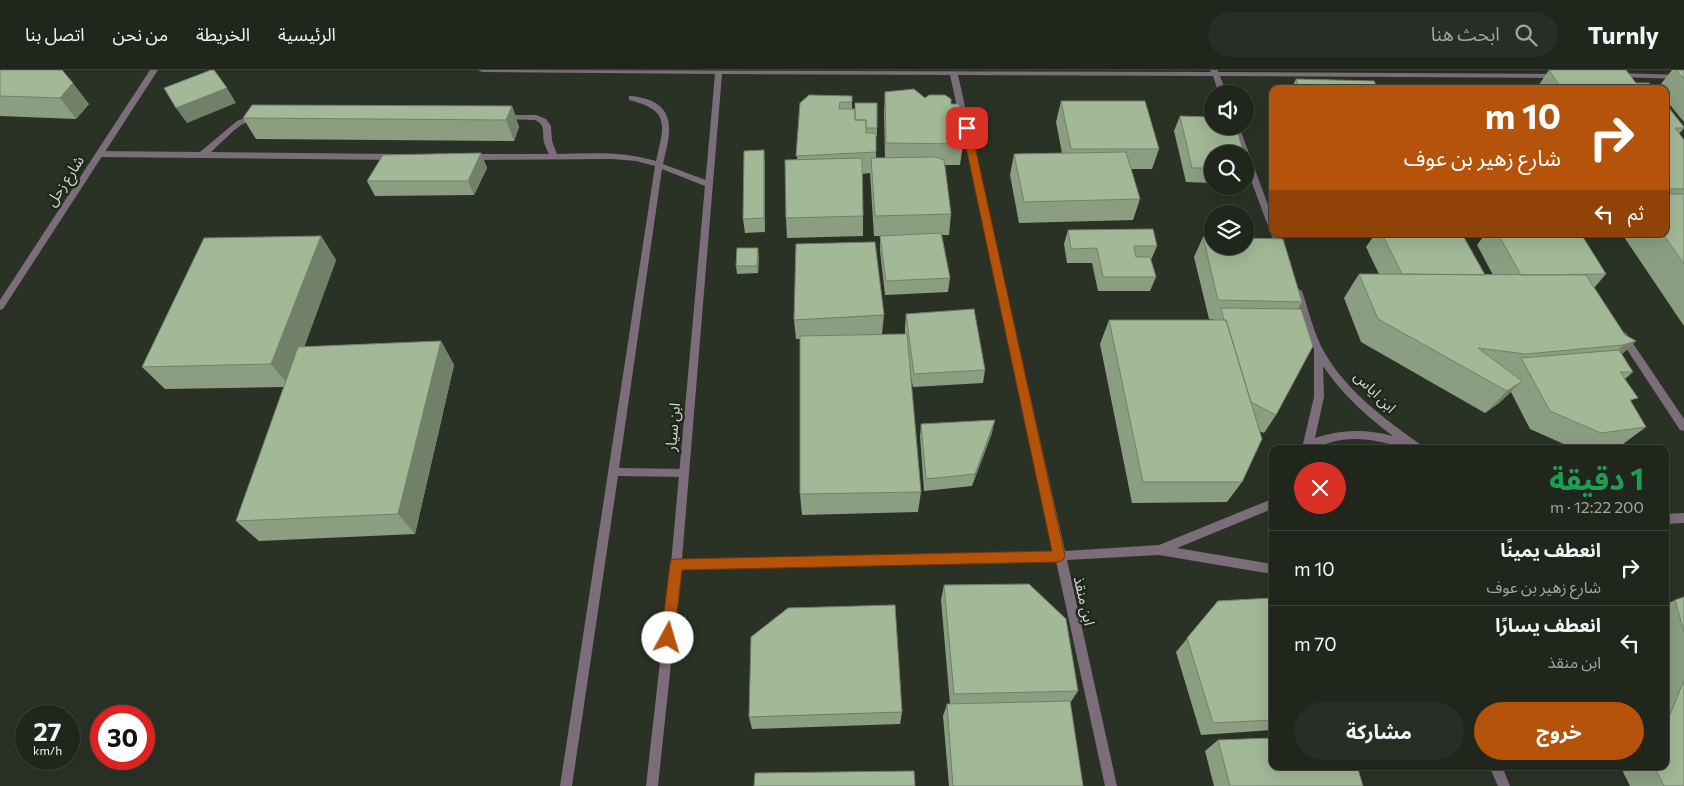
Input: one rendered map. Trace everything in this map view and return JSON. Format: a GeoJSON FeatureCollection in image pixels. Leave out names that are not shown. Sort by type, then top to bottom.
{"type":"FeatureCollection","features":[{"type":"Feature","properties":{"kind":"street","name":"شارع زحل"},"geometry":{"type":"LineString","coordinates":[[0,308],[154,70]]}},
{"type":"Feature","properties":{"kind":"street"},"geometry":{"type":"LineString","coordinates":[[482,70],[1501,73],[1569,76]]}},
{"type":"Feature","properties":{"kind":"street","name":"ابن سيار"},"geometry":{"type":"LineString","coordinates":[[652,786],[676,564],[719,71]]}},
{"type":"Feature","properties":{"kind":"street","name":"ابن منقذ"},"geometry":{"type":"LineString","coordinates":[[953,71],[1111,786]]}},
{"type":"Feature","properties":{"kind":"street"},"geometry":{"type":"LineString","coordinates":[[1215,72],[1220,85]]}},
{"type":"Feature","properties":{"kind":"street"},"geometry":{"type":"LineString","coordinates":[[1607,75],[1684,77]]}},
{"type":"Feature","properties":{"kind":"street"},"geometry":{"type":"LineString","coordinates":[[566,786],[667,121],[659,108],[632,98]]}},
{"type":"Feature","properties":{"kind":"street"},"geometry":{"type":"LineString","coordinates":[[201,156],[222,139],[237,123],[247,118],[263,115]]}},
{"type":"Feature","properties":{"kind":"street"},"geometry":{"type":"LineString","coordinates":[[496,117],[536,118],[543,121],[547,126],[548,141],[554,157]]}},
{"type":"Feature","properties":{"kind":"street"},"geometry":{"type":"LineString","coordinates":[[1238,135],[1269,218]]}},
{"type":"Feature","properties":{"kind":"street"},"geometry":{"type":"LineString","coordinates":[[99,154],[406,157]]}},
{"type":"Feature","properties":{"kind":"street"},"geometry":{"type":"LineString","coordinates":[[465,157],[612,156],[636,158],[708,184]]}},
{"type":"Feature","properties":{"kind":"street"},"geometry":{"type":"LineString","coordinates":[[1276,237],[1285,260]]}},
{"type":"Feature","properties":{"kind":"street","name":"ابن اياس"},"geometry":{"type":"LineString","coordinates":[[1292,278],[1318,349],[1336,375],[1359,402],[1413,445]]}},
{"type":"Feature","properties":{"kind":"street"},"geometry":{"type":"LineString","coordinates":[[1619,330],[1684,427]]}},
{"type":"Feature","properties":{"kind":"street","name":"ابن اياس"},"geometry":{"type":"LineString","coordinates":[[1307,445],[1319,398],[1318,349]]}},
{"type":"Feature","properties":{"kind":"street"},"geometry":{"type":"LineString","coordinates":[[1314,445],[1335,437],[1368,435],[1406,445]]}},
{"type":"Feature","properties":{"kind":"street"},"geometry":{"type":"LineString","coordinates":[[614,472],[684,473]]}},
{"type":"Feature","properties":{"kind":"street"},"geometry":{"type":"LineString","coordinates":[[1159,550],[1269,505]]}},
{"type":"Feature","properties":{"kind":"street"},"geometry":{"type":"LineString","coordinates":[[1669,519],[1684,518]]}},
{"type":"Feature","properties":{"kind":"street"},"geometry":{"type":"LineString","coordinates":[[676,564],[1059,556],[1159,550],[1269,568]]}},
{"type":"Feature","properties":{"kind":"street"},"geometry":{"type":"LineString","coordinates":[[1496,770],[1504,786]]}},
{"type":"Feature","properties":{"kind":"building"},"geometry":{"type":"Polygon","coordinates":[[[0,70],[62,70],[73,83],[60,98],[0,96],[0,70]]]}},
{"type":"Feature","properties":{"kind":"building"},"geometry":{"type":"Polygon","coordinates":[[[214,70],[227,88],[176,108],[164,88],[214,70]]]}},
{"type":"Feature","properties":{"kind":"building"},"geometry":{"type":"Polygon","coordinates":[[[1549,70],[1626,70],[1636,83],[1649,83],[1651,85],[1559,85],[1549,70]]]}},
{"type":"Feature","properties":{"kind":"building"},"geometry":{"type":"Polygon","coordinates":[[[1676,70],[1684,70],[1684,79],[1676,70]]]}},
{"type":"Feature","properties":{"kind":"building"},"geometry":{"type":"Polygon","coordinates":[[[1296,79],[1374,81],[1376,85],[1298,85],[1296,79]]]}},
{"type":"Feature","properties":{"kind":"building"},"geometry":{"type":"Polygon","coordinates":[[[914,89],[925,98],[929,95],[945,95],[951,99],[951,104],[959,104],[963,144],[886,143],[885,92],[914,89]]]}},
{"type":"Feature","properties":{"kind":"building"},"geometry":{"type":"Polygon","coordinates":[[[809,95],[852,96],[852,102],[840,102],[839,109],[855,109],[855,120],[866,120],[866,133],[876,133],[876,152],[796,156],[800,103],[809,95]]]}},
{"type":"Feature","properties":{"kind":"building"},"geometry":{"type":"Polygon","coordinates":[[[1061,101],[1145,101],[1159,149],[1071,149],[1061,101]]]}},
{"type":"Feature","properties":{"kind":"building"},"geometry":{"type":"Polygon","coordinates":[[[855,103],[877,103],[877,128],[866,128],[866,120],[855,120],[855,103]]]}},
{"type":"Feature","properties":{"kind":"building"},"geometry":{"type":"Polygon","coordinates":[[[252,105],[512,106],[506,120],[243,118],[252,105]]]}},
{"type":"Feature","properties":{"kind":"building"},"geometry":{"type":"Polygon","coordinates":[[[1669,108],[1684,127],[1675,128],[1684,140],[1684,189],[1669,189],[1669,108]]]}},
{"type":"Feature","properties":{"kind":"building"},"geometry":{"type":"Polygon","coordinates":[[[1180,116],[1204,117],[1204,135],[1239,135],[1241,145],[1204,145],[1204,168],[1192,168],[1180,116]]]}},
{"type":"Feature","properties":{"kind":"building"},"geometry":{"type":"Polygon","coordinates":[[[764,150],[764,218],[743,219],[744,151],[764,150]]]}},
{"type":"Feature","properties":{"kind":"building"},"geometry":{"type":"Polygon","coordinates":[[[1126,152],[1140,199],[1024,202],[1014,154],[1126,152]]]}},
{"type":"Feature","properties":{"kind":"building"},"geometry":{"type":"Polygon","coordinates":[[[481,153],[468,181],[367,181],[383,155],[481,153]]]}},
{"type":"Feature","properties":{"kind":"building"},"geometry":{"type":"Polygon","coordinates":[[[936,157],[944,160],[951,214],[875,216],[871,158],[936,157]]]}},
{"type":"Feature","properties":{"kind":"building"},"geometry":{"type":"Polygon","coordinates":[[[862,158],[863,216],[786,218],[785,160],[862,158]]]}},
{"type":"Feature","properties":{"kind":"building"},"geometry":{"type":"Polygon","coordinates":[[[1669,194],[1684,194],[1684,264],[1665,237],[1669,237],[1669,194]]]}},
{"type":"Feature","properties":{"kind":"building"},"geometry":{"type":"Polygon","coordinates":[[[1153,229],[1157,246],[1134,246],[1136,257],[1150,257],[1156,277],[1103,277],[1097,248],[1071,249],[1068,230],[1153,229]]]}},
{"type":"Feature","properties":{"kind":"building"},"geometry":{"type":"Polygon","coordinates":[[[941,233],[950,278],[886,281],[880,236],[941,233]]]}},
{"type":"Feature","properties":{"kind":"building"},"geometry":{"type":"Polygon","coordinates":[[[321,236],[271,364],[142,367],[204,238],[321,236]]]}},
{"type":"Feature","properties":{"kind":"building"},"geometry":{"type":"Polygon","coordinates":[[[1384,237],[1464,237],[1485,275],[1402,274],[1384,237]]]}},
{"type":"Feature","properties":{"kind":"building"},"geometry":{"type":"Polygon","coordinates":[[[1500,237],[1583,237],[1606,274],[1521,275],[1500,237]]]}},
{"type":"Feature","properties":{"kind":"building"},"geometry":{"type":"Polygon","coordinates":[[[1254,238],[1283,239],[1302,302],[1218,300],[1207,255],[1254,255],[1254,238]]]}},
{"type":"Feature","properties":{"kind":"building"},"geometry":{"type":"Polygon","coordinates":[[[875,242],[884,315],[794,320],[796,244],[875,242]]]}},
{"type":"Feature","properties":{"kind":"building"},"geometry":{"type":"Polygon","coordinates":[[[737,248],[758,248],[757,266],[736,266],[737,248]]]}},
{"type":"Feature","properties":{"kind":"building"},"geometry":{"type":"Polygon","coordinates":[[[1359,274],[1586,275],[1625,335],[1636,341],[1623,345],[1526,354],[1478,348],[1522,381],[1507,391],[1378,319],[1359,274]]]}},
{"type":"Feature","properties":{"kind":"building"},"geometry":{"type":"Polygon","coordinates":[[[1221,308],[1301,309],[1313,346],[1276,415],[1251,402],[1221,308]]]}},
{"type":"Feature","properties":{"kind":"building"},"geometry":{"type":"Polygon","coordinates":[[[974,309],[985,370],[914,374],[906,314],[974,309]]]}},
{"type":"Feature","properties":{"kind":"building"},"geometry":{"type":"Polygon","coordinates":[[[1109,320],[1226,320],[1262,439],[1242,482],[1143,482],[1109,320]]]}},
{"type":"Feature","properties":{"kind":"building"},"geometry":{"type":"Polygon","coordinates":[[[907,334],[921,492],[800,494],[800,336],[907,334]]]}},
{"type":"Feature","properties":{"kind":"building"},"geometry":{"type":"Polygon","coordinates":[[[441,341],[398,514],[236,521],[298,347],[441,341]]]}},
{"type":"Feature","properties":{"kind":"building"},"geometry":{"type":"Polygon","coordinates":[[[1619,350],[1633,372],[1620,372],[1638,398],[1630,400],[1646,427],[1601,433],[1550,411],[1521,358],[1619,350]]]}},
{"type":"Feature","properties":{"kind":"building"},"geometry":{"type":"Polygon","coordinates":[[[995,420],[975,474],[926,479],[921,424],[995,420]]]}},
{"type":"Feature","properties":{"kind":"building"},"geometry":{"type":"Polygon","coordinates":[[[1029,584],[1066,619],[1078,691],[954,694],[944,585],[1029,584]]]}},
{"type":"Feature","properties":{"kind":"building"},"geometry":{"type":"Polygon","coordinates":[[[1684,597],[1684,632],[1675,600],[1684,597]]]}},
{"type":"Feature","properties":{"kind":"building"},"geometry":{"type":"Polygon","coordinates":[[[1269,598],[1269,720],[1213,723],[1187,638],[1218,601],[1269,598]]]}},
{"type":"Feature","properties":{"kind":"building"},"geometry":{"type":"Polygon","coordinates":[[[895,605],[902,712],[749,717],[751,637],[788,608],[895,605]]]}},
{"type":"Feature","properties":{"kind":"building"},"geometry":{"type":"Polygon","coordinates":[[[1684,680],[1684,786],[1664,786],[1656,770],[1669,770],[1669,717],[1684,680]]]}},
{"type":"Feature","properties":{"kind":"building"},"geometry":{"type":"Polygon","coordinates":[[[1070,701],[1083,786],[953,786],[947,704],[1070,701]]]}},
{"type":"Feature","properties":{"kind":"building"},"geometry":{"type":"Polygon","coordinates":[[[1269,738],[1269,770],[1358,770],[1363,786],[1230,786],[1218,740],[1269,738]]]}},
{"type":"Feature","properties":{"kind":"building"},"geometry":{"type":"Polygon","coordinates":[[[914,771],[915,786],[754,786],[755,773],[914,771]]]}},
{"type":"Feature","properties":{"kind":"route"},"geometry":{"type":"LineString","coordinates":[[668,638],[676,564],[1059,556],[967,128]]}}]}
